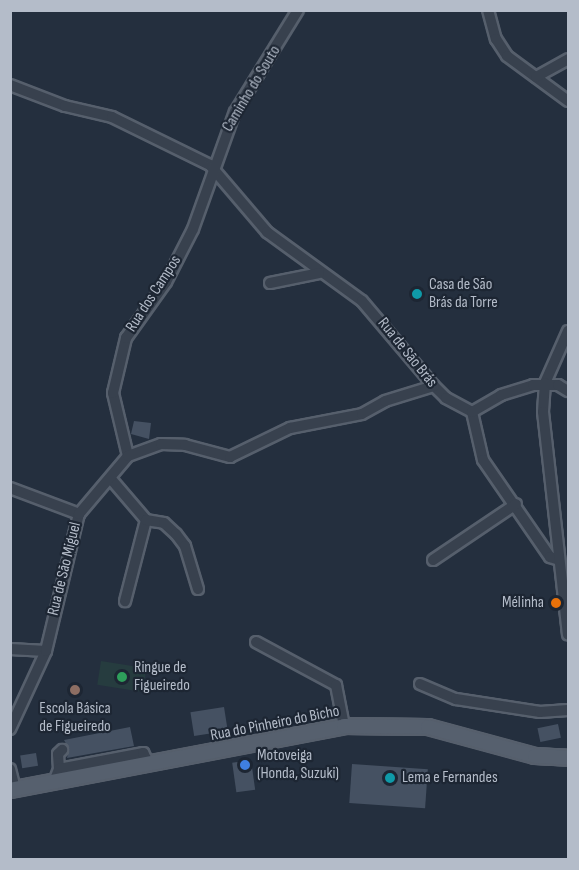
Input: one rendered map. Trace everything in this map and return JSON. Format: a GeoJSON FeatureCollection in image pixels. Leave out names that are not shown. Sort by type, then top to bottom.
{"type":"FeatureCollection","features":[{"type":"Feature","properties":{"kind":"main road","name":"Rua do Pinheiro do Bicho"},"geometry":{"type":"LineString","coordinates":[[13,789],[56,775],[149,764],[344,726],[428,727],[544,755],[568,758]]}},
{"type":"Feature","properties":{"kind":"main road","name":"Rua do Pinheiro do Bicho"},"geometry":{"type":"LineString","coordinates":[[544,755],[568,748]]}},
{"type":"Feature","properties":{"kind":"street","name":"Caminho do Souto"},"geometry":{"type":"LineString","coordinates":[[214,171],[235,112],[298,10]]}},
{"type":"Feature","properties":{"kind":"street"},"geometry":{"type":"LineString","coordinates":[[489,10],[496,39],[507,56],[568,100]]}},
{"type":"Feature","properties":{"kind":"street"},"geometry":{"type":"LineString","coordinates":[[536,77],[568,59]]}},
{"type":"Feature","properties":{"kind":"street","name":"Rua de São Brás"},"geometry":{"type":"LineString","coordinates":[[10,86],[135,126],[200,160],[214,171],[267,232],[319,273],[373,311],[446,398],[472,412]]}},
{"type":"Feature","properties":{"kind":"street","name":"Rua dos Campos"},"geometry":{"type":"LineString","coordinates":[[128,456],[113,393],[126,338],[166,282],[193,229],[214,171]]}},
{"type":"Feature","properties":{"kind":"street"},"geometry":{"type":"LineString","coordinates":[[270,283],[319,273]]}},
{"type":"Feature","properties":{"kind":"street"},"geometry":{"type":"LineString","coordinates":[[568,331],[545,383],[543,412],[562,555],[568,635]]}},
{"type":"Feature","properties":{"kind":"street"},"geometry":{"type":"LineString","coordinates":[[562,555],[550,557],[516,504],[483,460],[472,412],[515,389],[545,383],[568,392]]}},
{"type":"Feature","properties":{"kind":"street"},"geometry":{"type":"LineString","coordinates":[[128,456],[161,444],[184,445],[230,457],[290,428],[362,414],[385,400],[434,386]]}},
{"type":"Feature","properties":{"kind":"street","name":"Rua de São Miguel"},"geometry":{"type":"LineString","coordinates":[[10,729],[46,651],[79,514],[92,494],[111,478],[128,456]]}},
{"type":"Feature","properties":{"kind":"street"},"geometry":{"type":"LineString","coordinates":[[111,478],[146,520],[164,523],[176,534],[185,546],[198,589]]}},
{"type":"Feature","properties":{"kind":"street"},"geometry":{"type":"LineString","coordinates":[[10,488],[79,514]]}},
{"type":"Feature","properties":{"kind":"street"},"geometry":{"type":"LineString","coordinates":[[433,560],[516,504]]}},
{"type":"Feature","properties":{"kind":"street"},"geometry":{"type":"LineString","coordinates":[[125,601],[146,520]]}},
{"type":"Feature","properties":{"kind":"street"},"geometry":{"type":"LineString","coordinates":[[256,642],[336,685],[344,726]]}},
{"type":"Feature","properties":{"kind":"street"},"geometry":{"type":"LineString","coordinates":[[10,649],[46,651]]}},
{"type":"Feature","properties":{"kind":"street"},"geometry":{"type":"LineString","coordinates":[[420,684],[456,699],[540,712],[568,710]]}},
{"type":"Feature","properties":{"kind":"street"},"geometry":{"type":"LineString","coordinates":[[56,775],[58,754],[62,750]]}},
{"type":"Feature","properties":{"kind":"street"},"geometry":{"type":"LineString","coordinates":[[10,769],[13,789]]}},
{"type":"Feature","properties":{"kind":"green space","name":"Ringue de Figueiredo"},"geometry":{"type":"Polygon","coordinates":[[[101,661],[146,668],[143,692],[97,685],[101,661]]]}},
{"type":"Feature","properties":{"kind":"building"},"geometry":{"type":"Polygon","coordinates":[[[134,421],[151,423],[149,439],[131,434],[134,421]]]}},
{"type":"Feature","properties":{"kind":"building"},"geometry":{"type":"Polygon","coordinates":[[[224,707],[228,731],[194,736],[190,712],[224,707]]]}},
{"type":"Feature","properties":{"kind":"building"},"geometry":{"type":"Polygon","coordinates":[[[558,724],[561,738],[540,742],[537,728],[558,724]]]}},
{"type":"Feature","properties":{"kind":"building"},"geometry":{"type":"Polygon","coordinates":[[[130,727],[134,746],[67,758],[69,749],[64,740],[130,727]]]}},
{"type":"Feature","properties":{"kind":"building"},"geometry":{"type":"Polygon","coordinates":[[[36,753],[38,766],[22,768],[20,756],[36,753]]]}},
{"type":"Feature","properties":{"kind":"building"},"geometry":{"type":"Polygon","coordinates":[[[251,760],[255,790],[236,792],[232,763],[251,760]]]}},
{"type":"Feature","properties":{"kind":"building","name":"Lema e Fernandes"},"geometry":{"type":"Polygon","coordinates":[[[352,764],[428,769],[425,808],[349,803],[352,764]]]}},
{"type":"Feature","properties":{"kind":"place","name":"Casa de São Brás da Torre"},"geometry":{"type":"Point","coordinates":[417,294]}},
{"type":"Feature","properties":{"kind":"place","name":"Mélinha"},"geometry":{"type":"Point","coordinates":[556,603]}},
{"type":"Feature","properties":{"kind":"place","name":"Ringue de Figueiredo"},"geometry":{"type":"Point","coordinates":[122,677]}},
{"type":"Feature","properties":{"kind":"place","name":"Escola Básica de Figueiredo"},"geometry":{"type":"Point","coordinates":[75,690]}},
{"type":"Feature","properties":{"kind":"place","name":"Motoveiga (Honda, Suzuki)"},"geometry":{"type":"Point","coordinates":[245,765]}},
{"type":"Feature","properties":{"kind":"place","name":"Lema e Fernandes"},"geometry":{"type":"Point","coordinates":[390,778]}}]}
